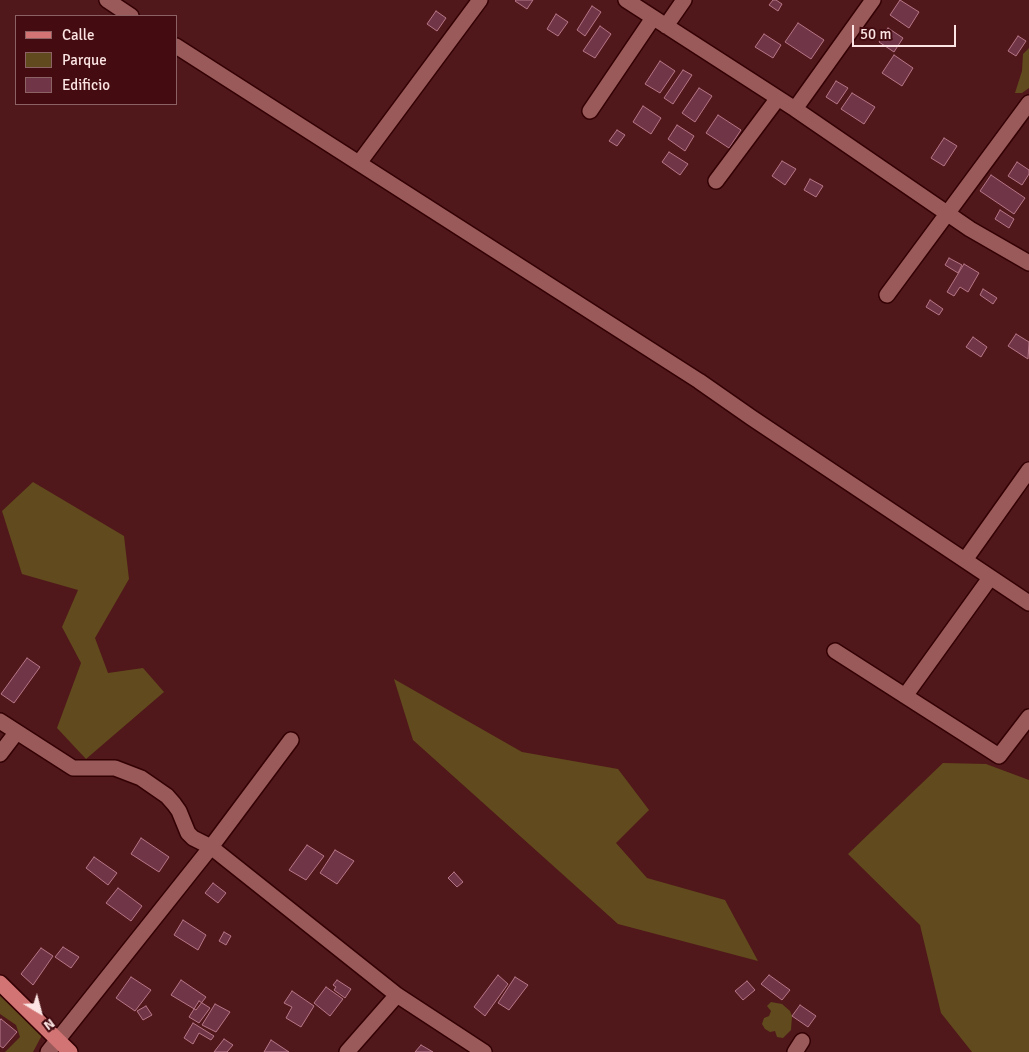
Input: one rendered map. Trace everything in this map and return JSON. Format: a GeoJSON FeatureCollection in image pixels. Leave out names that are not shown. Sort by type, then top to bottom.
{"type":"FeatureCollection","features":[{"type":"Feature","properties":{"kind":"main road"},"geometry":{"type":"LineString","coordinates":[[0,983],[70,1052]]}},
{"type":"Feature","properties":{"kind":"street"},"geometry":{"type":"LineString","coordinates":[[107,0],[130,15]]}},
{"type":"Feature","properties":{"kind":"street"},"geometry":{"type":"LineString","coordinates":[[359,164],[480,0]]}},
{"type":"Feature","properties":{"kind":"street"},"geometry":{"type":"LineString","coordinates":[[626,0],[795,109],[948,214],[1029,263]]}},
{"type":"Feature","properties":{"kind":"street"},"geometry":{"type":"LineString","coordinates":[[666,26],[684,0]]}},
{"type":"Feature","properties":{"kind":"street"},"geometry":{"type":"LineString","coordinates":[[795,109],[872,0]]}},
{"type":"Feature","properties":{"kind":"street"},"geometry":{"type":"LineString","coordinates":[[590,110],[652,18]]}},
{"type":"Feature","properties":{"kind":"street"},"geometry":{"type":"LineString","coordinates":[[178,47],[699,381],[1029,603]]}},
{"type":"Feature","properties":{"kind":"street"},"geometry":{"type":"LineString","coordinates":[[716,181],[778,98]]}},
{"type":"Feature","properties":{"kind":"street"},"geometry":{"type":"LineString","coordinates":[[887,295],[1029,104]]}},
{"type":"Feature","properties":{"kind":"street"},"geometry":{"type":"LineString","coordinates":[[965,560],[1029,470]]}},
{"type":"Feature","properties":{"kind":"street"},"geometry":{"type":"LineString","coordinates":[[905,696],[990,578]]}},
{"type":"Feature","properties":{"kind":"street"},"geometry":{"type":"LineString","coordinates":[[835,651],[999,756],[1029,717]]}},
{"type":"Feature","properties":{"kind":"street"},"geometry":{"type":"LineString","coordinates":[[0,721],[73,768],[115,768],[141,778],[167,796],[174,804],[188,833],[193,838],[211,847],[397,994],[484,1052]]}},
{"type":"Feature","properties":{"kind":"street"},"geometry":{"type":"LineString","coordinates":[[0,754],[16,732]]}},
{"type":"Feature","properties":{"kind":"street"},"geometry":{"type":"LineString","coordinates":[[48,1052],[211,847],[291,740]]}},
{"type":"Feature","properties":{"kind":"street"},"geometry":{"type":"LineString","coordinates":[[348,1052],[397,994]]}},
{"type":"Feature","properties":{"kind":"green space"},"geometry":{"type":"Polygon","coordinates":[[[1029,48],[1029,88],[1022,93],[1015,93],[1022,71],[1023,54],[1029,48]]]}},
{"type":"Feature","properties":{"kind":"green space"},"geometry":{"type":"Polygon","coordinates":[[[33,482],[124,536],[129,579],[95,638],[108,673],[143,668],[164,692],[86,759],[57,728],[81,663],[62,627],[78,590],[22,574],[2,511],[33,482]]]}},
{"type":"Feature","properties":{"kind":"green space"},"geometry":{"type":"Polygon","coordinates":[[[394,679],[522,752],[618,769],[649,810],[616,843],[647,878],[725,900],[758,961],[618,924],[413,740],[394,679]]]}},
{"type":"Feature","properties":{"kind":"green space"},"geometry":{"type":"Polygon","coordinates":[[[943,763],[986,764],[1029,780],[1029,1052],[972,1052],[941,1013],[920,925],[848,854],[943,763]]]}},
{"type":"Feature","properties":{"kind":"green space"},"geometry":{"type":"Polygon","coordinates":[[[0,990],[42,1035],[33,1052],[5,1052],[20,1037],[16,1025],[0,1014],[0,990]]]}},
{"type":"Feature","properties":{"kind":"green space"},"geometry":{"type":"Polygon","coordinates":[[[771,1002],[782,1004],[790,1011],[792,1016],[791,1030],[783,1038],[777,1037],[775,1031],[770,1032],[765,1029],[762,1024],[764,1018],[769,1016],[771,1011],[767,1006],[771,1002]]]}},
{"type":"Feature","properties":{"kind":"building"},"geometry":{"type":"Polygon","coordinates":[[[516,0],[533,0],[527,9],[516,0]]]}},
{"type":"Feature","properties":{"kind":"building"},"geometry":{"type":"Polygon","coordinates":[[[773,0],[782,4],[778,11],[769,5],[773,0]]]}},
{"type":"Feature","properties":{"kind":"building"},"geometry":{"type":"Polygon","coordinates":[[[900,0],[919,12],[909,28],[890,15],[900,0]]]}},
{"type":"Feature","properties":{"kind":"building"},"geometry":{"type":"Polygon","coordinates":[[[592,6],[601,12],[585,36],[577,30],[592,6]]]}},
{"type":"Feature","properties":{"kind":"building"},"geometry":{"type":"Polygon","coordinates":[[[436,11],[446,18],[437,31],[427,24],[436,11]]]}},
{"type":"Feature","properties":{"kind":"building"},"geometry":{"type":"Polygon","coordinates":[[[556,14],[568,22],[558,36],[547,29],[556,14]]]}},
{"type":"Feature","properties":{"kind":"building"},"geometry":{"type":"Polygon","coordinates":[[[798,23],[824,40],[811,59],[785,42],[798,23]]]}},
{"type":"Feature","properties":{"kind":"building"},"geometry":{"type":"Polygon","coordinates":[[[600,26],[611,34],[595,58],[583,51],[600,26]]]}},
{"type":"Feature","properties":{"kind":"building"},"geometry":{"type":"Polygon","coordinates":[[[888,28],[903,38],[894,52],[879,42],[888,28]]]}},
{"type":"Feature","properties":{"kind":"building"},"geometry":{"type":"Polygon","coordinates":[[[764,34],[781,45],[773,58],[755,47],[764,34]]]}},
{"type":"Feature","properties":{"kind":"building"},"geometry":{"type":"Polygon","coordinates":[[[1018,36],[1026,41],[1016,56],[1008,51],[1018,36]]]}},
{"type":"Feature","properties":{"kind":"building"},"geometry":{"type":"Polygon","coordinates":[[[894,55],[913,68],[902,86],[882,73],[894,55]]]}},
{"type":"Feature","properties":{"kind":"building"},"geometry":{"type":"Polygon","coordinates":[[[660,61],[675,71],[660,93],[645,84],[660,61]]]}},
{"type":"Feature","properties":{"kind":"building"},"geometry":{"type":"Polygon","coordinates":[[[683,70],[692,75],[673,104],[664,98],[683,70]]]}},
{"type":"Feature","properties":{"kind":"building"},"geometry":{"type":"Polygon","coordinates":[[[836,81],[848,88],[837,104],[826,97],[836,81]]]}},
{"type":"Feature","properties":{"kind":"building"},"geometry":{"type":"Polygon","coordinates":[[[699,88],[712,96],[695,122],[682,113],[699,88]]]}},
{"type":"Feature","properties":{"kind":"building"},"geometry":{"type":"Polygon","coordinates":[[[852,93],[875,107],[864,124],[841,109],[852,93]]]}},
{"type":"Feature","properties":{"kind":"building"},"geometry":{"type":"Polygon","coordinates":[[[643,106],[661,118],[651,134],[633,122],[643,106]]]}},
{"type":"Feature","properties":{"kind":"building"},"geometry":{"type":"Polygon","coordinates":[[[718,115],[741,130],[729,148],[706,133],[718,115]]]}},
{"type":"Feature","properties":{"kind":"building"},"geometry":{"type":"Polygon","coordinates":[[[677,125],[694,136],[685,151],[668,139],[677,125]]]}},
{"type":"Feature","properties":{"kind":"building"},"geometry":{"type":"Polygon","coordinates":[[[617,130],[625,135],[617,146],[609,141],[617,130]]]}},
{"type":"Feature","properties":{"kind":"building"},"geometry":{"type":"Polygon","coordinates":[[[944,138],[957,146],[944,166],[931,158],[944,138]]]}},
{"type":"Feature","properties":{"kind":"building"},"geometry":{"type":"Polygon","coordinates":[[[669,152],[688,164],[680,175],[662,162],[669,152]]]}},
{"type":"Feature","properties":{"kind":"building"},"geometry":{"type":"Polygon","coordinates":[[[782,161],[796,169],[785,185],[772,176],[782,161]]]}},
{"type":"Feature","properties":{"kind":"building"},"geometry":{"type":"Polygon","coordinates":[[[1017,162],[1029,170],[1029,174],[1022,185],[1008,176],[1017,162]]]}},
{"type":"Feature","properties":{"kind":"building"},"geometry":{"type":"Polygon","coordinates":[[[991,175],[1025,198],[1014,214],[980,191],[991,175]]]}},
{"type":"Feature","properties":{"kind":"building"},"geometry":{"type":"Polygon","coordinates":[[[810,179],[823,186],[816,197],[804,190],[810,179]]]}},
{"type":"Feature","properties":{"kind":"building"},"geometry":{"type":"Polygon","coordinates":[[[1000,210],[1014,219],[1009,228],[995,219],[1000,210]]]}},
{"type":"Feature","properties":{"kind":"building"},"geometry":{"type":"Polygon","coordinates":[[[949,258],[962,265],[958,273],[945,265],[949,258]]]}},
{"type":"Feature","properties":{"kind":"building"},"geometry":{"type":"Polygon","coordinates":[[[964,264],[979,273],[968,292],[960,287],[954,296],[947,292],[964,264]]]}},
{"type":"Feature","properties":{"kind":"building"},"geometry":{"type":"Polygon","coordinates":[[[983,289],[997,298],[993,304],[980,295],[983,289]]]}},
{"type":"Feature","properties":{"kind":"building"},"geometry":{"type":"Polygon","coordinates":[[[930,300],[943,309],[939,315],[926,307],[930,300]]]}},
{"type":"Feature","properties":{"kind":"building"},"geometry":{"type":"Polygon","coordinates":[[[1016,334],[1029,342],[1028,359],[1008,346],[1016,334]]]}},
{"type":"Feature","properties":{"kind":"building"},"geometry":{"type":"Polygon","coordinates":[[[973,337],[987,347],[981,357],[966,347],[973,337]]]}},
{"type":"Feature","properties":{"kind":"building"},"geometry":{"type":"Polygon","coordinates":[[[27,658],[40,667],[14,703],[1,694],[27,658]]]}},
{"type":"Feature","properties":{"kind":"building"},"geometry":{"type":"Polygon","coordinates":[[[141,838],[169,857],[159,872],[131,854],[141,838]]]}},
{"type":"Feature","properties":{"kind":"building"},"geometry":{"type":"Polygon","coordinates":[[[307,845],[324,856],[306,880],[289,870],[307,845]]]}},
{"type":"Feature","properties":{"kind":"building"},"geometry":{"type":"Polygon","coordinates":[[[335,850],[354,861],[337,884],[320,873],[335,850]]]}},
{"type":"Feature","properties":{"kind":"building"},"geometry":{"type":"Polygon","coordinates":[[[94,857],[117,873],[108,885],[86,868],[94,857]]]}},
{"type":"Feature","properties":{"kind":"building"},"geometry":{"type":"Polygon","coordinates":[[[454,872],[463,882],[457,887],[448,878],[454,872]]]}},
{"type":"Feature","properties":{"kind":"building"},"geometry":{"type":"Polygon","coordinates":[[[213,883],[226,893],[218,903],[205,893],[213,883]]]}},
{"type":"Feature","properties":{"kind":"building"},"geometry":{"type":"Polygon","coordinates":[[[118,888],[142,906],[131,921],[106,903],[118,888]]]}},
{"type":"Feature","properties":{"kind":"building"},"geometry":{"type":"Polygon","coordinates":[[[183,920],[206,935],[198,950],[174,935],[183,920]]]}},
{"type":"Feature","properties":{"kind":"building"},"geometry":{"type":"Polygon","coordinates":[[[224,932],[231,936],[226,945],[219,941],[224,932]]]}},
{"type":"Feature","properties":{"kind":"building"},"geometry":{"type":"Polygon","coordinates":[[[63,947],[79,957],[71,968],[55,957],[63,947]]]}},
{"type":"Feature","properties":{"kind":"building"},"geometry":{"type":"Polygon","coordinates":[[[41,948],[53,956],[33,985],[21,974],[41,948]]]}},
{"type":"Feature","properties":{"kind":"building"},"geometry":{"type":"Polygon","coordinates":[[[498,975],[508,984],[485,1016],[474,1007],[498,975]]]}},
{"type":"Feature","properties":{"kind":"building"},"geometry":{"type":"Polygon","coordinates":[[[769,975],[790,990],[782,1000],[761,984],[769,975]]]}},
{"type":"Feature","properties":{"kind":"building"},"geometry":{"type":"Polygon","coordinates":[[[131,977],[151,990],[135,1011],[116,998],[131,977]]]}},
{"type":"Feature","properties":{"kind":"building"},"geometry":{"type":"Polygon","coordinates":[[[515,977],[528,985],[509,1010],[498,1003],[515,977]]]}},
{"type":"Feature","properties":{"kind":"building"},"geometry":{"type":"Polygon","coordinates":[[[181,980],[206,997],[196,1010],[171,995],[181,980]]]}},
{"type":"Feature","properties":{"kind":"building"},"geometry":{"type":"Polygon","coordinates":[[[337,980],[351,989],[345,998],[334,990],[336,987],[333,985],[337,980]]]}},
{"type":"Feature","properties":{"kind":"building"},"geometry":{"type":"Polygon","coordinates":[[[747,981],[755,990],[743,1000],[735,991],[747,981]]]}},
{"type":"Feature","properties":{"kind":"building"},"geometry":{"type":"Polygon","coordinates":[[[326,987],[343,999],[330,1016],[314,1003],[326,987]]]}},
{"type":"Feature","properties":{"kind":"building"},"geometry":{"type":"Polygon","coordinates":[[[292,991],[314,1006],[301,1027],[286,1018],[292,1007],[284,1003],[292,991]]]}},
{"type":"Feature","properties":{"kind":"building"},"geometry":{"type":"Polygon","coordinates":[[[199,1001],[210,1008],[199,1023],[189,1017],[199,1001]]]}},
{"type":"Feature","properties":{"kind":"building"},"geometry":{"type":"Polygon","coordinates":[[[215,1004],[230,1012],[216,1032],[202,1025],[215,1004]]]}},
{"type":"Feature","properties":{"kind":"building"},"geometry":{"type":"Polygon","coordinates":[[[800,1005],[816,1016],[808,1027],[792,1016],[800,1005]]]}},
{"type":"Feature","properties":{"kind":"building"},"geometry":{"type":"Polygon","coordinates":[[[146,1006],[152,1015],[143,1020],[137,1011],[146,1006]]]}},
{"type":"Feature","properties":{"kind":"building"},"geometry":{"type":"Polygon","coordinates":[[[1,1019],[17,1032],[3,1048],[0,1046],[1,1019]]]}},
{"type":"Feature","properties":{"kind":"building"},"geometry":{"type":"Polygon","coordinates":[[[193,1023],[214,1036],[211,1040],[199,1033],[193,1044],[184,1038],[193,1023]]]}},
{"type":"Feature","properties":{"kind":"building"},"geometry":{"type":"Polygon","coordinates":[[[224,1039],[233,1045],[227,1052],[214,1052],[224,1039]]]}},
{"type":"Feature","properties":{"kind":"building"},"geometry":{"type":"Polygon","coordinates":[[[271,1040],[289,1052],[264,1052],[271,1040]]]}},
{"type":"Feature","properties":{"kind":"building"},"geometry":{"type":"Polygon","coordinates":[[[421,1045],[433,1052],[415,1052],[421,1045]]]}}]}
